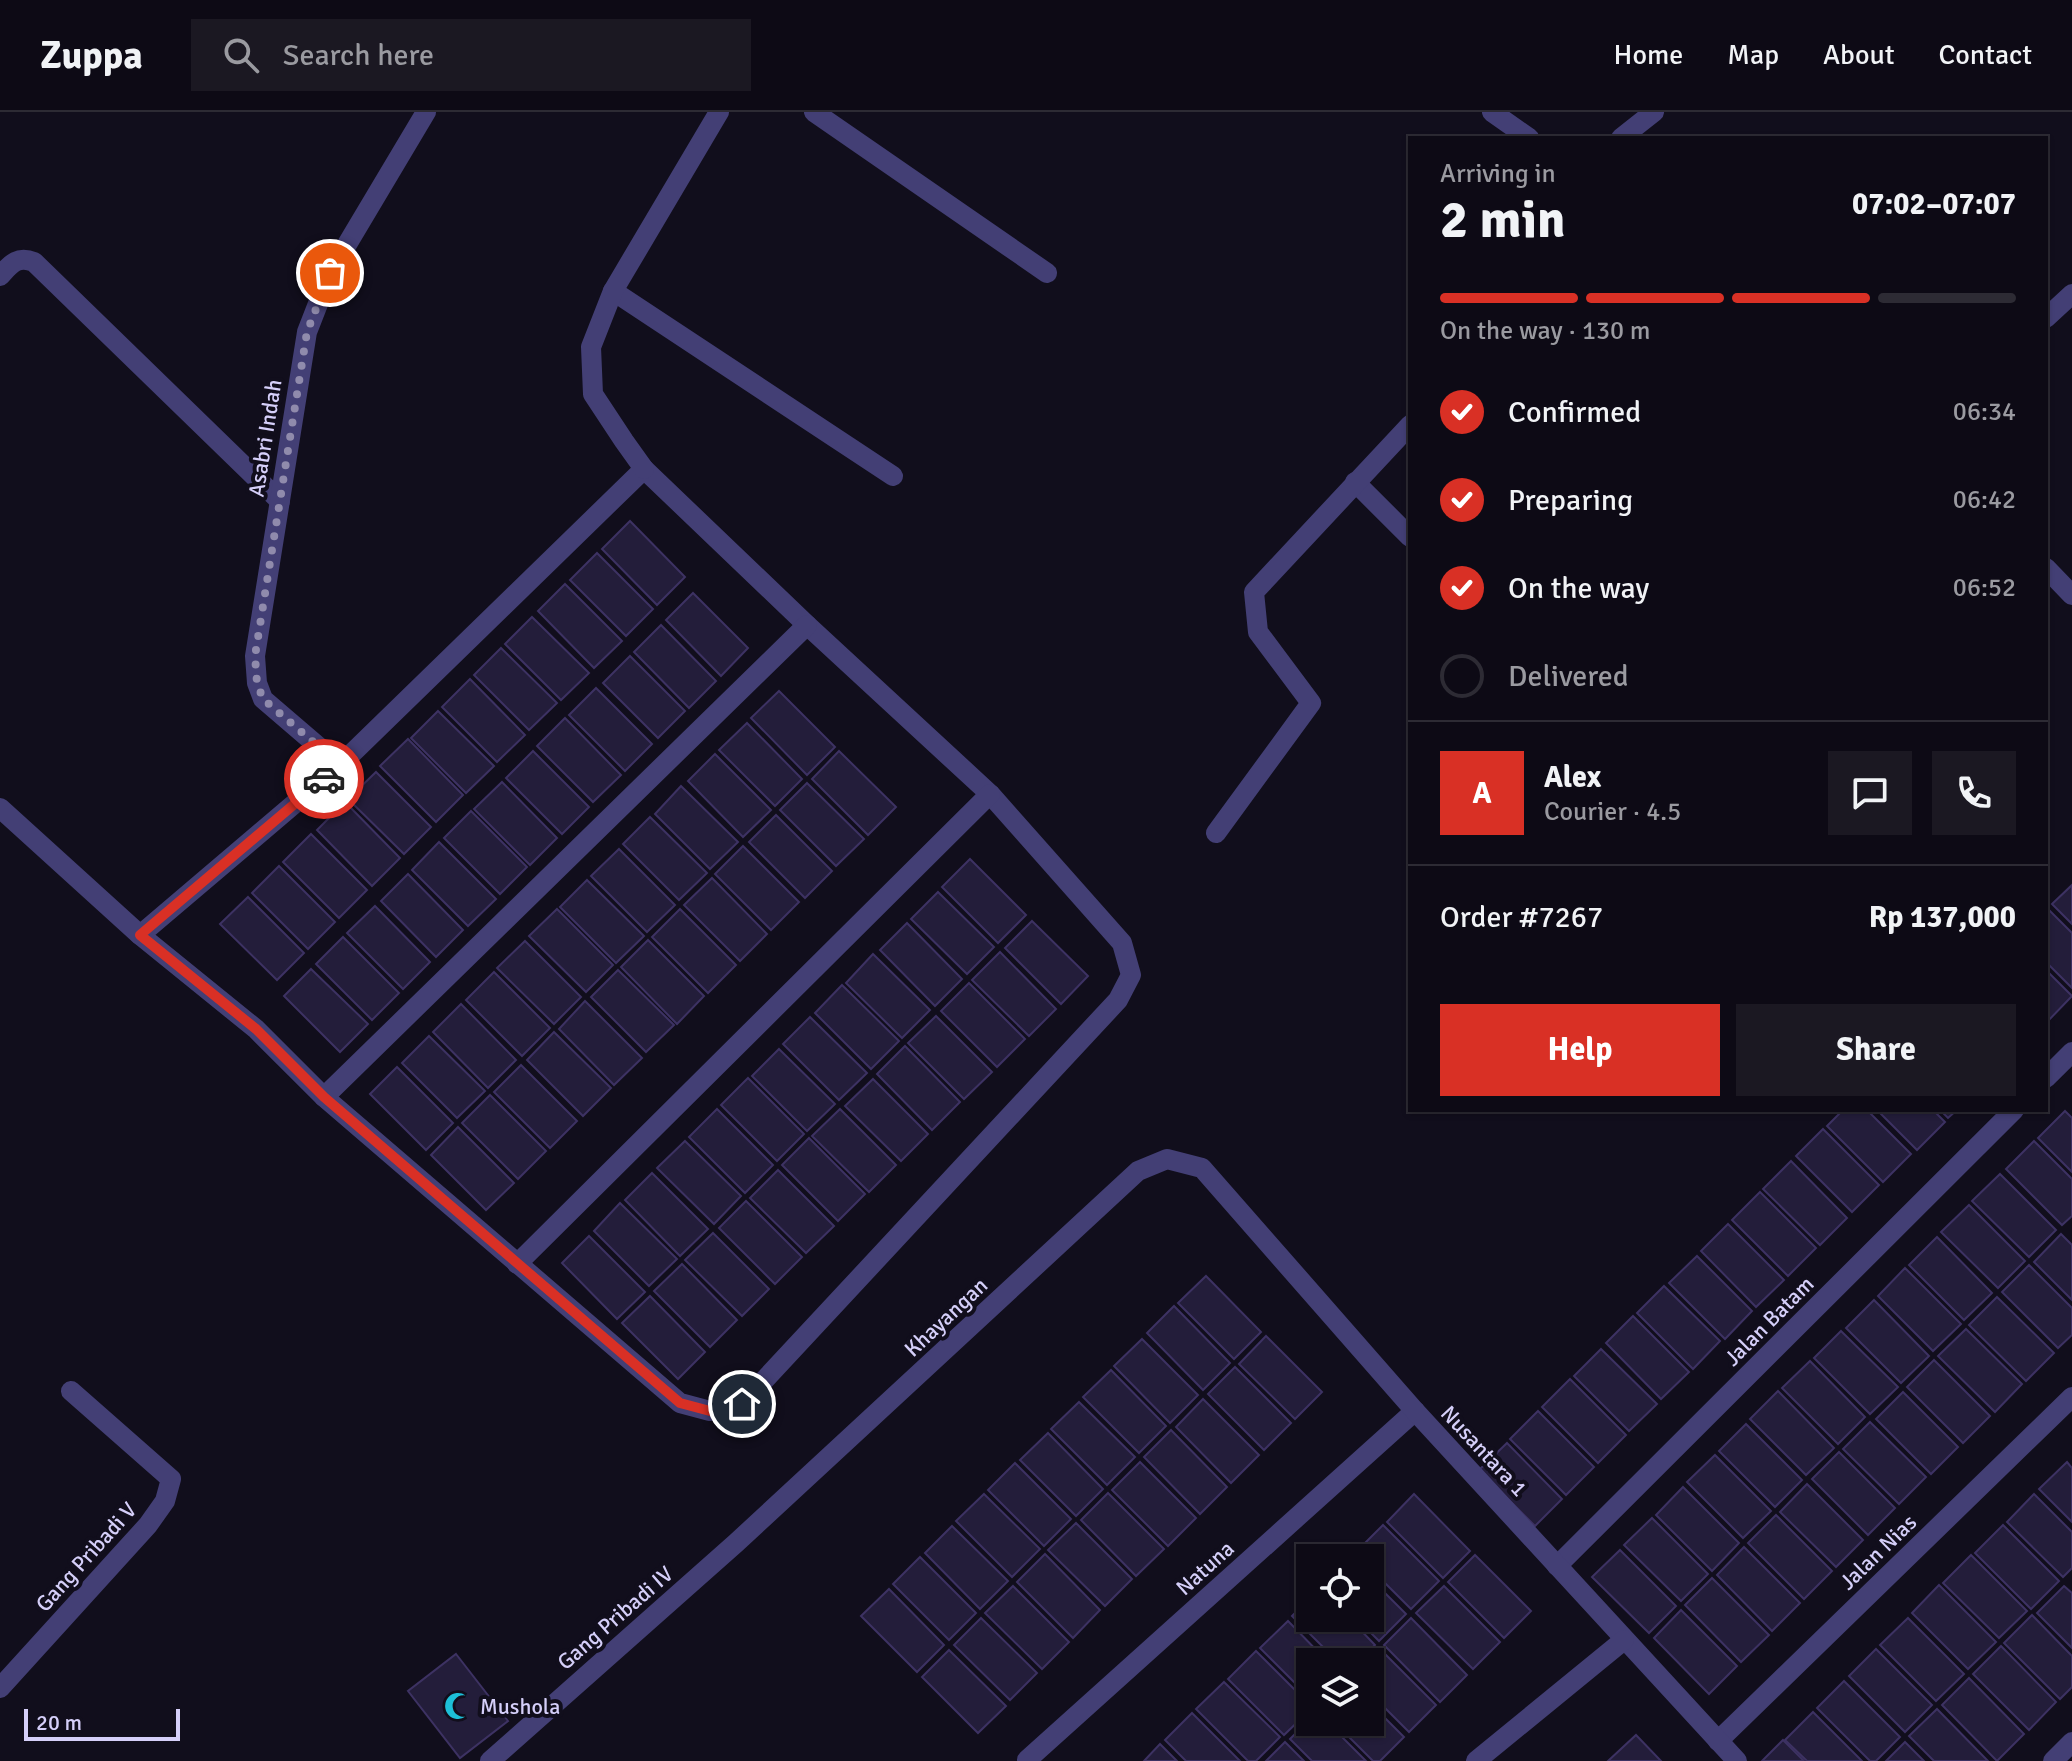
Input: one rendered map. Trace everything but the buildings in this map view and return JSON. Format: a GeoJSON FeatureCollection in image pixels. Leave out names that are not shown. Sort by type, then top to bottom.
{"type":"FeatureCollection","features":[{"type":"Feature","properties":{"kind":"street","name":"Asabri Indah"},"geometry":{"type":"LineString","coordinates":[[340,765],[263,699],[257,683],[255,656],[307,332],[330,273],[426,112]]}},
{"type":"Feature","properties":{"kind":"street"},"geometry":{"type":"LineString","coordinates":[[0,808],[140,935],[256,1029],[324,1097],[680,1403],[710,1411],[742,1404],[1118,1000],[1131,975],[1122,943],[990,794],[644,469],[593,394],[591,347],[613,291],[719,112]]}},
{"type":"Feature","properties":{"kind":"street"},"geometry":{"type":"LineString","coordinates":[[814,112],[1047,273]]}},
{"type":"Feature","properties":{"kind":"street"},"geometry":{"type":"LineString","coordinates":[[1492,112],[1526,136]]}},
{"type":"Feature","properties":{"kind":"street"},"geometry":{"type":"LineString","coordinates":[[1624,136],[1654,112]]}},
{"type":"Feature","properties":{"kind":"street"},"geometry":{"type":"LineString","coordinates":[[0,276],[14,261],[26,259],[34,262],[280,501]]}},
{"type":"Feature","properties":{"kind":"street"},"geometry":{"type":"LineString","coordinates":[[613,291],[893,476]]}},
{"type":"Feature","properties":{"kind":"street"},"geometry":{"type":"LineString","coordinates":[[2048,316],[2072,294]]}},
{"type":"Feature","properties":{"kind":"street"},"geometry":{"type":"LineString","coordinates":[[1216,833],[1311,703],[1258,632],[1254,592],[1408,427]]}},
{"type":"Feature","properties":{"kind":"street"},"geometry":{"type":"LineString","coordinates":[[140,935],[340,765],[644,469]]}},
{"type":"Feature","properties":{"kind":"street"},"geometry":{"type":"LineString","coordinates":[[1355,482],[1408,535]]}},
{"type":"Feature","properties":{"kind":"street"},"geometry":{"type":"LineString","coordinates":[[2048,570],[2072,595]]}},
{"type":"Feature","properties":{"kind":"street"},"geometry":{"type":"LineString","coordinates":[[324,1097],[807,625]]}},
{"type":"Feature","properties":{"kind":"street"},"geometry":{"type":"LineString","coordinates":[[517,1264],[990,794]]}},
{"type":"Feature","properties":{"kind":"street"},"geometry":{"type":"LineString","coordinates":[[2048,1076],[2072,1052]]}},
{"type":"Feature","properties":{"kind":"street","name":"Jalan Batam"},"geometry":{"type":"LineString","coordinates":[[1557,1566],[2012,1112]]}},
{"type":"Feature","properties":{"kind":"street","name":"Khayangan"},"geometry":{"type":"LineString","coordinates":[[736,1543],[1138,1171],[1167,1159],[1202,1168]]}},
{"type":"Feature","properties":{"kind":"street","name":"Nusantara 1"},"geometry":{"type":"LineString","coordinates":[[1202,1168],[1415,1411],[1737,1761]]}},
{"type":"Feature","properties":{"kind":"street","name":"Gang Pribadi V"},"geometry":{"type":"LineString","coordinates":[[0,1688],[148,1525],[165,1501],[171,1479],[71,1391]]}},
{"type":"Feature","properties":{"kind":"street","name":"Jalan Nias"},"geometry":{"type":"LineString","coordinates":[[1718,1741],[2072,1397]]}},
{"type":"Feature","properties":{"kind":"street","name":"Natuna"},"geometry":{"type":"LineString","coordinates":[[1027,1760],[1415,1411]]}},
{"type":"Feature","properties":{"kind":"street","name":"Gang Pribadi IV"},"geometry":{"type":"LineString","coordinates":[[490,1761],[736,1543]]}},
{"type":"Feature","properties":{"kind":"street"},"geometry":{"type":"LineString","coordinates":[[1476,1761],[1624,1640]]}},
{"type":"Feature","properties":{"kind":"street"},"geometry":{"type":"LineString","coordinates":[[2053,1761],[2072,1742]]}},
{"type":"Feature","properties":{"kind":"way so far"},"geometry":{"type":"LineString","coordinates":[[324,779],[340,765],[263,699],[257,683],[255,656],[307,332],[330,273]]}},
{"type":"Feature","properties":{"kind":"place","name":"Mushola"},"geometry":{"type":"Point","coordinates":[458,1706]}},
{"type":"Feature","properties":{"kind":"route"},"geometry":{"type":"LineString","coordinates":[[324,779],[140,935],[256,1029],[324,1097],[680,1403],[710,1411],[742,1404]]}}]}
